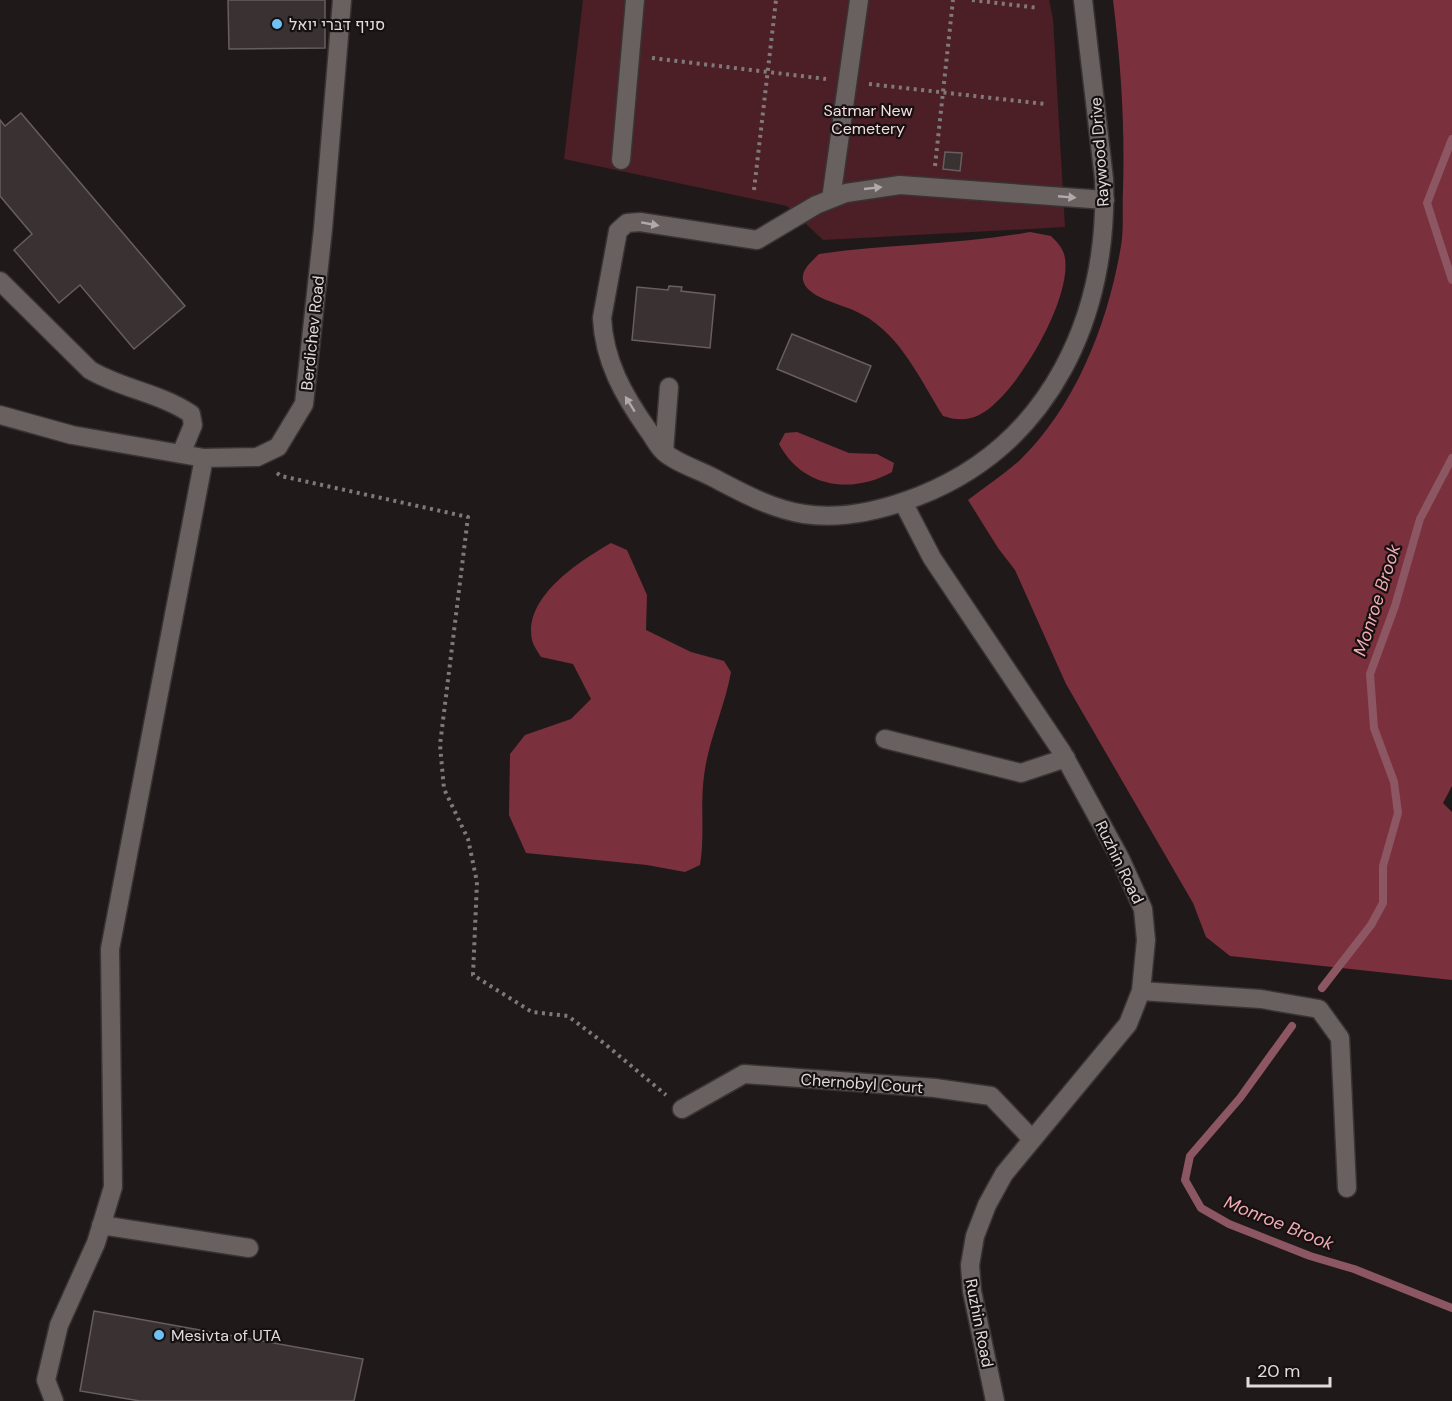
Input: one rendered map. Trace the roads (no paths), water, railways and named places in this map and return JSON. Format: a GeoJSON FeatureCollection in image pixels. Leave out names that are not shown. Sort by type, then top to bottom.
{"type":"FeatureCollection","features":[{"type":"Feature","properties":{"kind":"street","name":"Berdichev Road"},"geometry":{"type":"LineString","coordinates":[[204,458],[257,457],[278,447],[304,404],[323,229],[342,0]]}},
{"type":"Feature","properties":{"kind":"street"},"geometry":{"type":"LineString","coordinates":[[621,160],[635,0]]}},
{"type":"Feature","properties":{"kind":"street"},"geometry":{"type":"LineString","coordinates":[[831,199],[859,0]]}},
{"type":"Feature","properties":{"kind":"street","name":"Raywood Drive"},"geometry":{"type":"LineString","coordinates":[[664,452],[747,495],[780,509],[797,513],[838,515],[874,511],[903,502],[948,483],[996,453],[1027,424],[1052,390],[1088,311],[1098,272],[1105,200],[1094,81],[1083,0]]}},
{"type":"Feature","properties":{"kind":"street"},"geometry":{"type":"LineString","coordinates":[[664,452],[621,389],[603,333],[602,318],[618,231],[627,223],[640,222],[757,240],[831,199],[867,188],[911,186],[1105,200]]}},
{"type":"Feature","properties":{"kind":"street"},"geometry":{"type":"LineString","coordinates":[[0,281],[90,370],[107,380],[168,401],[191,414],[193,425],[181,454]]}},
{"type":"Feature","properties":{"kind":"street"},"geometry":{"type":"LineString","coordinates":[[664,452],[669,387]]}},
{"type":"Feature","properties":{"kind":"street"},"geometry":{"type":"LineString","coordinates":[[0,415],[72,435],[204,458],[110,949],[113,1187],[89,1261],[59,1325],[46,1380],[54,1401]]}},
{"type":"Feature","properties":{"kind":"street","name":"Ruzhin Road"},"geometry":{"type":"LineString","coordinates":[[903,502],[932,558],[1066,758],[1120,858],[1143,909],[1146,940],[1141,991],[1128,1024],[1004,1174],[987,1205],[975,1236],[970,1265],[972,1290],[995,1401]]}},
{"type":"Feature","properties":{"kind":"street"},"geometry":{"type":"LineString","coordinates":[[885,740],[1021,773],[1066,758]]}},
{"type":"Feature","properties":{"kind":"street"},"geometry":{"type":"LineString","coordinates":[[1141,991],[1261,999],[1319,1009],[1340,1038],[1347,1188]]}},
{"type":"Feature","properties":{"kind":"street","name":"Chernobyl Court"},"geometry":{"type":"LineString","coordinates":[[682,1109],[744,1074],[935,1088],[991,1096],[1032,1139]]}},
{"type":"Feature","properties":{"kind":"street"},"geometry":{"type":"LineString","coordinates":[[101,1225],[249,1248]]}},
{"type":"Feature","properties":{"kind":"waterway","name":"Monroe Brook"},"geometry":{"type":"LineString","coordinates":[[1452,139],[1427,203],[1452,280]]}},
{"type":"Feature","properties":{"kind":"waterway","name":"Monroe Brook"},"geometry":{"type":"LineString","coordinates":[[1322,988],[1371,925],[1383,903],[1383,866],[1398,813],[1394,782],[1374,728],[1370,674],[1395,606],[1420,519],[1452,458]]}},
{"type":"Feature","properties":{"kind":"waterway","name":"Monroe Brook"},"geometry":{"type":"LineString","coordinates":[[1292,1026],[1240,1098],[1190,1156],[1185,1180],[1201,1208],[1229,1224],[1310,1256],[1354,1269],[1452,1308]]}},
{"type":"Feature","properties":{"kind":"place","name":"סניף דברי יואל"},"geometry":{"type":"Point","coordinates":[277,24]}},
{"type":"Feature","properties":{"kind":"place","name":"Mesivta of UTA"},"geometry":{"type":"Point","coordinates":[159,1335]}},
{"type":"Feature","properties":{"kind":"park label","name":"Satmar New Cemetery"},"geometry":{"type":"Point","coordinates":[868,119]}}]}
